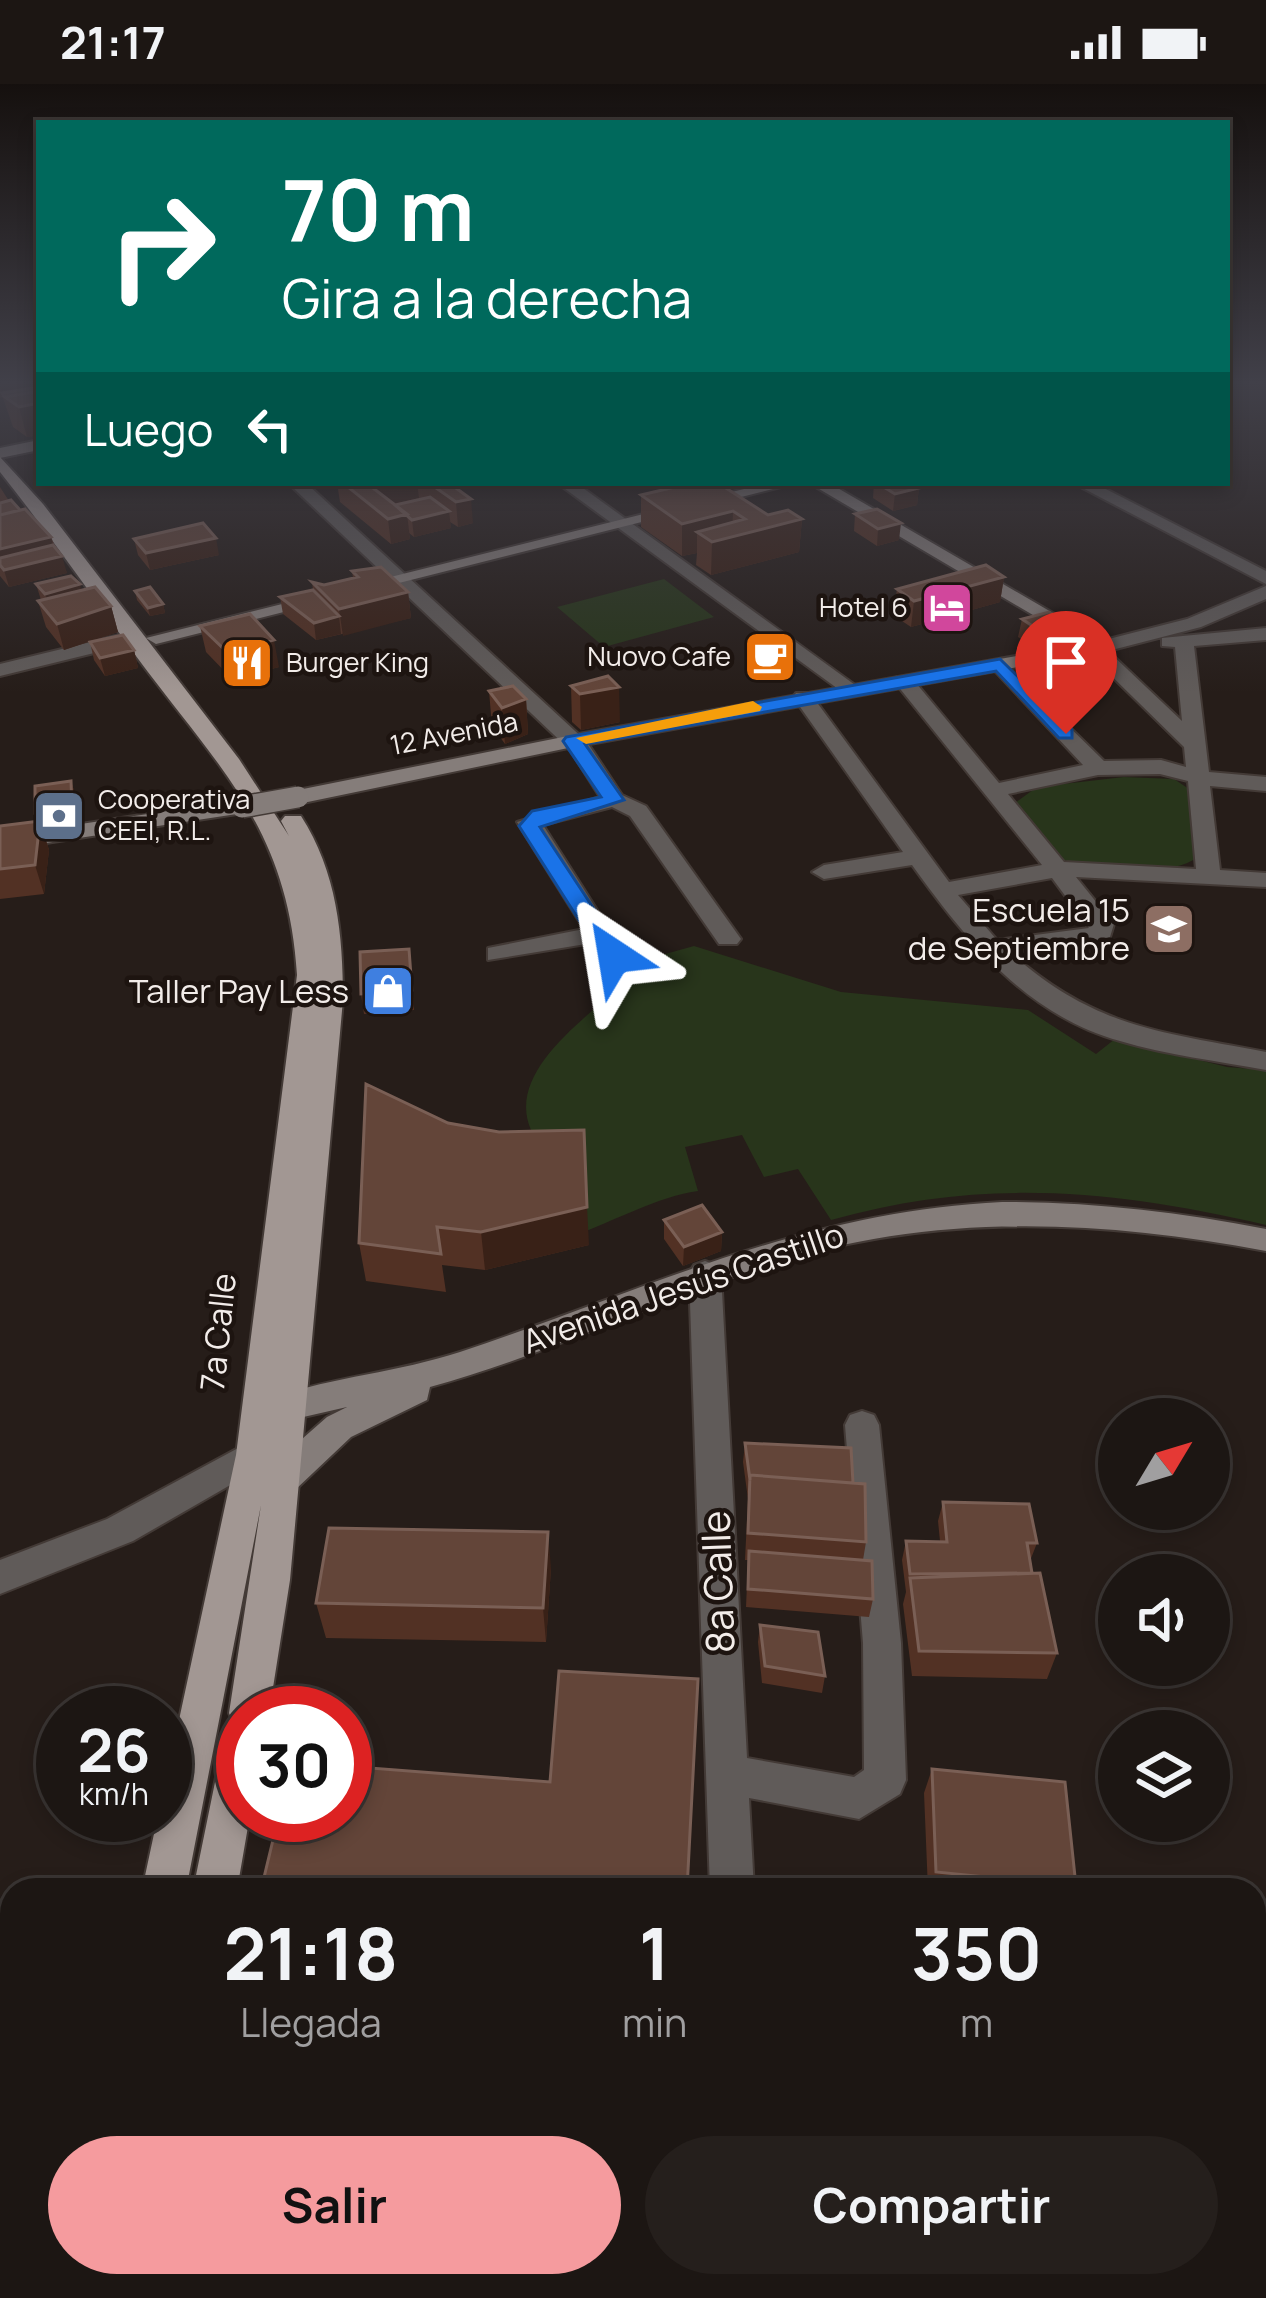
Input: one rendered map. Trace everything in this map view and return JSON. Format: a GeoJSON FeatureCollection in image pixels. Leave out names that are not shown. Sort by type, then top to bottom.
{"type":"FeatureCollection","features":[{"type":"Feature","properties":{"kind":"main road"},"geometry":{"type":"LineString","coordinates":[[30,486],[265,795]]}},
{"type":"Feature","properties":{"kind":"main road","name":"7a Calle"},"geometry":{"type":"LineString","coordinates":[[167,1878],[286,1407],[331,950],[318,870],[265,795]]}},
{"type":"Feature","properties":{"kind":"main road","name":"7a Calle"},"geometry":{"type":"LineString","coordinates":[[251,1686],[310,941],[300,881],[265,795]]}},
{"type":"Feature","properties":{"kind":"main road"},"geometry":{"type":"LineString","coordinates":[[217,1878],[224,1842]]}},
{"type":"Feature","properties":{"kind":"street"},"geometry":{"type":"LineString","coordinates":[[287,486],[573,741],[614,800],[638,811],[728,939]]}},
{"type":"Feature","properties":{"kind":"street"},"geometry":{"type":"LineString","coordinates":[[299,486],[393,580]]}},
{"type":"Feature","properties":{"kind":"street"},"geometry":{"type":"LineString","coordinates":[[561,486],[615,522],[773,486]]}},
{"type":"Feature","properties":{"kind":"street"},"geometry":{"type":"LineString","coordinates":[[570,486],[846,691]]}},
{"type":"Feature","properties":{"kind":"street"},"geometry":{"type":"LineString","coordinates":[[0,670],[393,580],[751,486]]}},
{"type":"Feature","properties":{"kind":"street"},"geometry":{"type":"LineString","coordinates":[[829,486],[1100,647],[1098,657],[1194,744]]}},
{"type":"Feature","properties":{"kind":"street"},"geometry":{"type":"LineString","coordinates":[[1087,486],[1266,578]]}},
{"type":"Feature","properties":{"kind":"street"},"geometry":{"type":"LineString","coordinates":[[1103,486],[1266,568]]}},
{"type":"Feature","properties":{"kind":"street","name":"12 Avenida"},"geometry":{"type":"LineString","coordinates":[[0,843],[1100,647],[1139,639],[1266,592]]}},
{"type":"Feature","properties":{"kind":"street"},"geometry":{"type":"LineString","coordinates":[[1139,639],[1184,644],[1266,634]]}},
{"type":"Feature","properties":{"kind":"street"},"geometry":{"type":"LineString","coordinates":[[1184,644],[1208,876]]}},
{"type":"Feature","properties":{"kind":"street"},"geometry":{"type":"LineString","coordinates":[[1000,665],[1098,768]]}},
{"type":"Feature","properties":{"kind":"street"},"geometry":{"type":"LineString","coordinates":[[904,681],[1061,869],[1097,916],[1101,932],[1016,950],[997,949]]}},
{"type":"Feature","properties":{"kind":"street"},"geometry":{"type":"LineString","coordinates":[[803,698],[973,932],[1036,989],[1095,1023],[1186,1049],[1266,1061]]}},
{"type":"Feature","properties":{"kind":"street"},"geometry":{"type":"LineString","coordinates":[[995,790],[1098,768],[1161,767],[1201,778],[1266,784]]}},
{"type":"Feature","properties":{"kind":"street"},"geometry":{"type":"LineString","coordinates":[[497,954],[606,945],[529,823],[614,800]]}},
{"type":"Feature","properties":{"kind":"street"},"geometry":{"type":"LineString","coordinates":[[824,872],[918,857]]}},
{"type":"Feature","properties":{"kind":"street"},"geometry":{"type":"LineString","coordinates":[[943,890],[1061,869],[1266,880]]}},
{"type":"Feature","properties":{"kind":"street","name":"Avenida Jesús Castillo"},"geometry":{"type":"LineString","coordinates":[[0,1577],[268,1467],[460,1365],[705,1274],[869,1227],[967,1214],[1118,1215],[1266,1240]]}},
{"type":"Feature","properties":{"kind":"street","name":"8a Calle"},"geometry":{"type":"LineString","coordinates":[[705,1274],[731,1878]]}},
{"type":"Feature","properties":{"kind":"street","name":"Avenida Jesús Castillo"},"geometry":{"type":"LineString","coordinates":[[286,1407],[460,1365]]}},
{"type":"Feature","properties":{"kind":"street"},"geometry":{"type":"LineString","coordinates":[[727,1774],[859,1798],[885,1780],[882,1643],[862,1425]]}},
{"type":"Feature","properties":{"kind":"green space"},"geometry":{"type":"Polygon","coordinates":[[[664,579],[714,617],[604,647],[557,607],[664,579]]]}},
{"type":"Feature","properties":{"kind":"green space"},"geometry":{"type":"Polygon","coordinates":[[[1124,777],[1174,779],[1189,789],[1198,857],[1154,870],[1069,862],[1059,858],[1015,803],[1037,787],[1124,777]]]}},
{"type":"Feature","properties":{"kind":"green space"},"geometry":{"type":"Polygon","coordinates":[[[694,946],[841,992],[1028,1010],[1096,1054],[1115,1039],[1227,1067],[1266,1070],[1266,1225],[1156,1203],[1048,1193],[941,1198],[831,1220],[798,1169],[764,1177],[742,1135],[685,1147],[698,1191],[651,1204],[573,1236],[561,1195],[531,1130],[526,1109],[529,1088],[552,1050],[619,987],[608,970],[694,946]]]}},
{"type":"Feature","properties":{"kind":"building"},"geometry":{"type":"Polygon","coordinates":[[[347,486],[371,486],[407,514],[388,519],[347,486]]]}},
{"type":"Feature","properties":{"kind":"building"},"geometry":{"type":"Polygon","coordinates":[[[434,486],[454,486],[471,499],[456,502],[434,486]]]}},
{"type":"Feature","properties":{"kind":"building"},"geometry":{"type":"Polygon","coordinates":[[[678,486],[723,486],[768,515],[788,510],[802,519],[712,542],[697,532],[745,519],[733,511],[682,524],[641,495],[678,486]]]}},
{"type":"Feature","properties":{"kind":"building"},"geometry":{"type":"Polygon","coordinates":[[[882,486],[919,488],[895,494],[882,486]]]}},
{"type":"Feature","properties":{"kind":"building"},"geometry":{"type":"Polygon","coordinates":[[[430,497],[449,511],[412,520],[395,505],[430,497]]]}},
{"type":"Feature","properties":{"kind":"building"},"geometry":{"type":"Polygon","coordinates":[[[11,500],[20,510],[0,515],[0,503],[11,500]]]}},
{"type":"Feature","properties":{"kind":"building"},"geometry":{"type":"Polygon","coordinates":[[[25,509],[51,537],[0,549],[0,515],[25,509]]]}},
{"type":"Feature","properties":{"kind":"building"},"geometry":{"type":"Polygon","coordinates":[[[877,509],[901,523],[878,529],[855,514],[877,509]]]}},
{"type":"Feature","properties":{"kind":"building"},"geometry":{"type":"Polygon","coordinates":[[[203,523],[216,538],[146,553],[134,539],[203,523]]]}},
{"type":"Feature","properties":{"kind":"building"},"geometry":{"type":"Polygon","coordinates":[[[53,545],[62,556],[4,570],[0,565],[0,558],[53,545]]]}},
{"type":"Feature","properties":{"kind":"building"},"geometry":{"type":"Polygon","coordinates":[[[986,565],[1004,577],[914,601],[897,589],[986,565]]]}},
{"type":"Feature","properties":{"kind":"building"},"geometry":{"type":"Polygon","coordinates":[[[381,567],[408,592],[339,609],[312,582],[324,585],[358,577],[352,571],[381,567]]]}},
{"type":"Feature","properties":{"kind":"building"},"geometry":{"type":"Polygon","coordinates":[[[71,576],[80,584],[45,594],[36,584],[71,576]]]}},
{"type":"Feature","properties":{"kind":"building"},"geometry":{"type":"Polygon","coordinates":[[[95,587],[111,606],[57,624],[38,601],[95,587]]]}},
{"type":"Feature","properties":{"kind":"building"},"geometry":{"type":"Polygon","coordinates":[[[150,587],[163,604],[148,608],[135,591],[150,587]]]}},
{"type":"Feature","properties":{"kind":"building"},"geometry":{"type":"Polygon","coordinates":[[[313,590],[339,616],[314,623],[280,597],[313,590]]]}},
{"type":"Feature","properties":{"kind":"building"},"geometry":{"type":"Polygon","coordinates":[[[1049,612],[1080,630],[1049,637],[1022,619],[1049,612]]]}},
{"type":"Feature","properties":{"kind":"building"},"geometry":{"type":"Polygon","coordinates":[[[250,614],[274,640],[227,652],[200,626],[250,614]]]}},
{"type":"Feature","properties":{"kind":"building"},"geometry":{"type":"Polygon","coordinates":[[[123,635],[134,650],[100,658],[90,642],[123,635]]]}},
{"type":"Feature","properties":{"kind":"building"},"geometry":{"type":"Polygon","coordinates":[[[608,676],[619,687],[580,694],[571,686],[608,676]]]}},
{"type":"Feature","properties":{"kind":"building"},"geometry":{"type":"Polygon","coordinates":[[[513,686],[526,699],[502,708],[489,691],[513,686]]]}},
{"type":"Feature","properties":{"kind":"building"},"geometry":{"type":"Polygon","coordinates":[[[71,781],[72,808],[35,813],[35,786],[71,781]]]}},
{"type":"Feature","properties":{"kind":"building"},"geometry":{"type":"Polygon","coordinates":[[[40,821],[35,865],[0,869],[0,826],[40,821]]]}},
{"type":"Feature","properties":{"kind":"building"},"geometry":{"type":"Polygon","coordinates":[[[409,949],[412,990],[361,994],[360,952],[409,949]]]}},
{"type":"Feature","properties":{"kind":"building"},"geometry":{"type":"Polygon","coordinates":[[[366,1084],[448,1123],[499,1132],[584,1130],[587,1207],[481,1232],[437,1227],[441,1254],[359,1243],[366,1084]]]}},
{"type":"Feature","properties":{"kind":"building"},"geometry":{"type":"Polygon","coordinates":[[[702,1205],[722,1232],[684,1247],[664,1220],[702,1205]]]}},
{"type":"Feature","properties":{"kind":"building"},"geometry":{"type":"Polygon","coordinates":[[[745,1443],[851,1448],[853,1483],[750,1475],[750,1480],[745,1443]]]}},
{"type":"Feature","properties":{"kind":"building"},"geometry":{"type":"Polygon","coordinates":[[[750,1475],[865,1484],[866,1542],[748,1533],[750,1475]]]}},
{"type":"Feature","properties":{"kind":"building"},"geometry":{"type":"Polygon","coordinates":[[[943,1502],[1029,1504],[1037,1543],[1027,1543],[1032,1573],[910,1574],[906,1541],[947,1542],[943,1502]]]}},
{"type":"Feature","properties":{"kind":"building"},"geometry":{"type":"Polygon","coordinates":[[[329,1528],[548,1532],[543,1608],[316,1603],[329,1528]]]}},
{"type":"Feature","properties":{"kind":"building"},"geometry":{"type":"Polygon","coordinates":[[[749,1551],[872,1561],[873,1599],[748,1589],[749,1551]]]}},
{"type":"Feature","properties":{"kind":"building"},"geometry":{"type":"Polygon","coordinates":[[[1040,1573],[1057,1653],[919,1651],[910,1578],[1040,1573]]]}},
{"type":"Feature","properties":{"kind":"building"},"geometry":{"type":"Polygon","coordinates":[[[760,1625],[818,1632],[825,1676],[765,1666],[760,1625]]]}},
{"type":"Feature","properties":{"kind":"building"},"geometry":{"type":"Polygon","coordinates":[[[559,1671],[698,1679],[688,1878],[264,1878],[273,1842],[372,1842],[372,1768],[550,1782],[559,1671]]]}},
{"type":"Feature","properties":{"kind":"building"},"geometry":{"type":"Polygon","coordinates":[[[932,1769],[1065,1782],[1075,1878],[936,1872],[932,1769]]]}},
{"type":"Feature","properties":{"kind":"slow traffic"},"geometry":{"type":"LineString","coordinates":[[586,738],[753,707]]}},
{"type":"Feature","properties":{"kind":"place","name":"Hotel 6"},"geometry":{"type":"Point","coordinates":[947,608]}},
{"type":"Feature","properties":{"kind":"place","name":"Nuovo Cafe"},"geometry":{"type":"Point","coordinates":[770,657]}},
{"type":"Feature","properties":{"kind":"place","name":"Burger King"},"geometry":{"type":"Point","coordinates":[247,663]}},
{"type":"Feature","properties":{"kind":"place","name":"Cooperativa CEEI, R.L."},"geometry":{"type":"Point","coordinates":[59,816]}},
{"type":"Feature","properties":{"kind":"place","name":"Escuela 15 de Septiembre"},"geometry":{"type":"Point","coordinates":[1169,929]}},
{"type":"Feature","properties":{"kind":"place","name":"Taller Pay Less"},"geometry":{"type":"Point","coordinates":[388,991]}},
{"type":"Feature","properties":{"kind":"route"},"geometry":{"type":"LineString","coordinates":[[614,956],[529,826],[539,816],[614,800],[573,741],[1000,665],[1066,734]]}}]}
